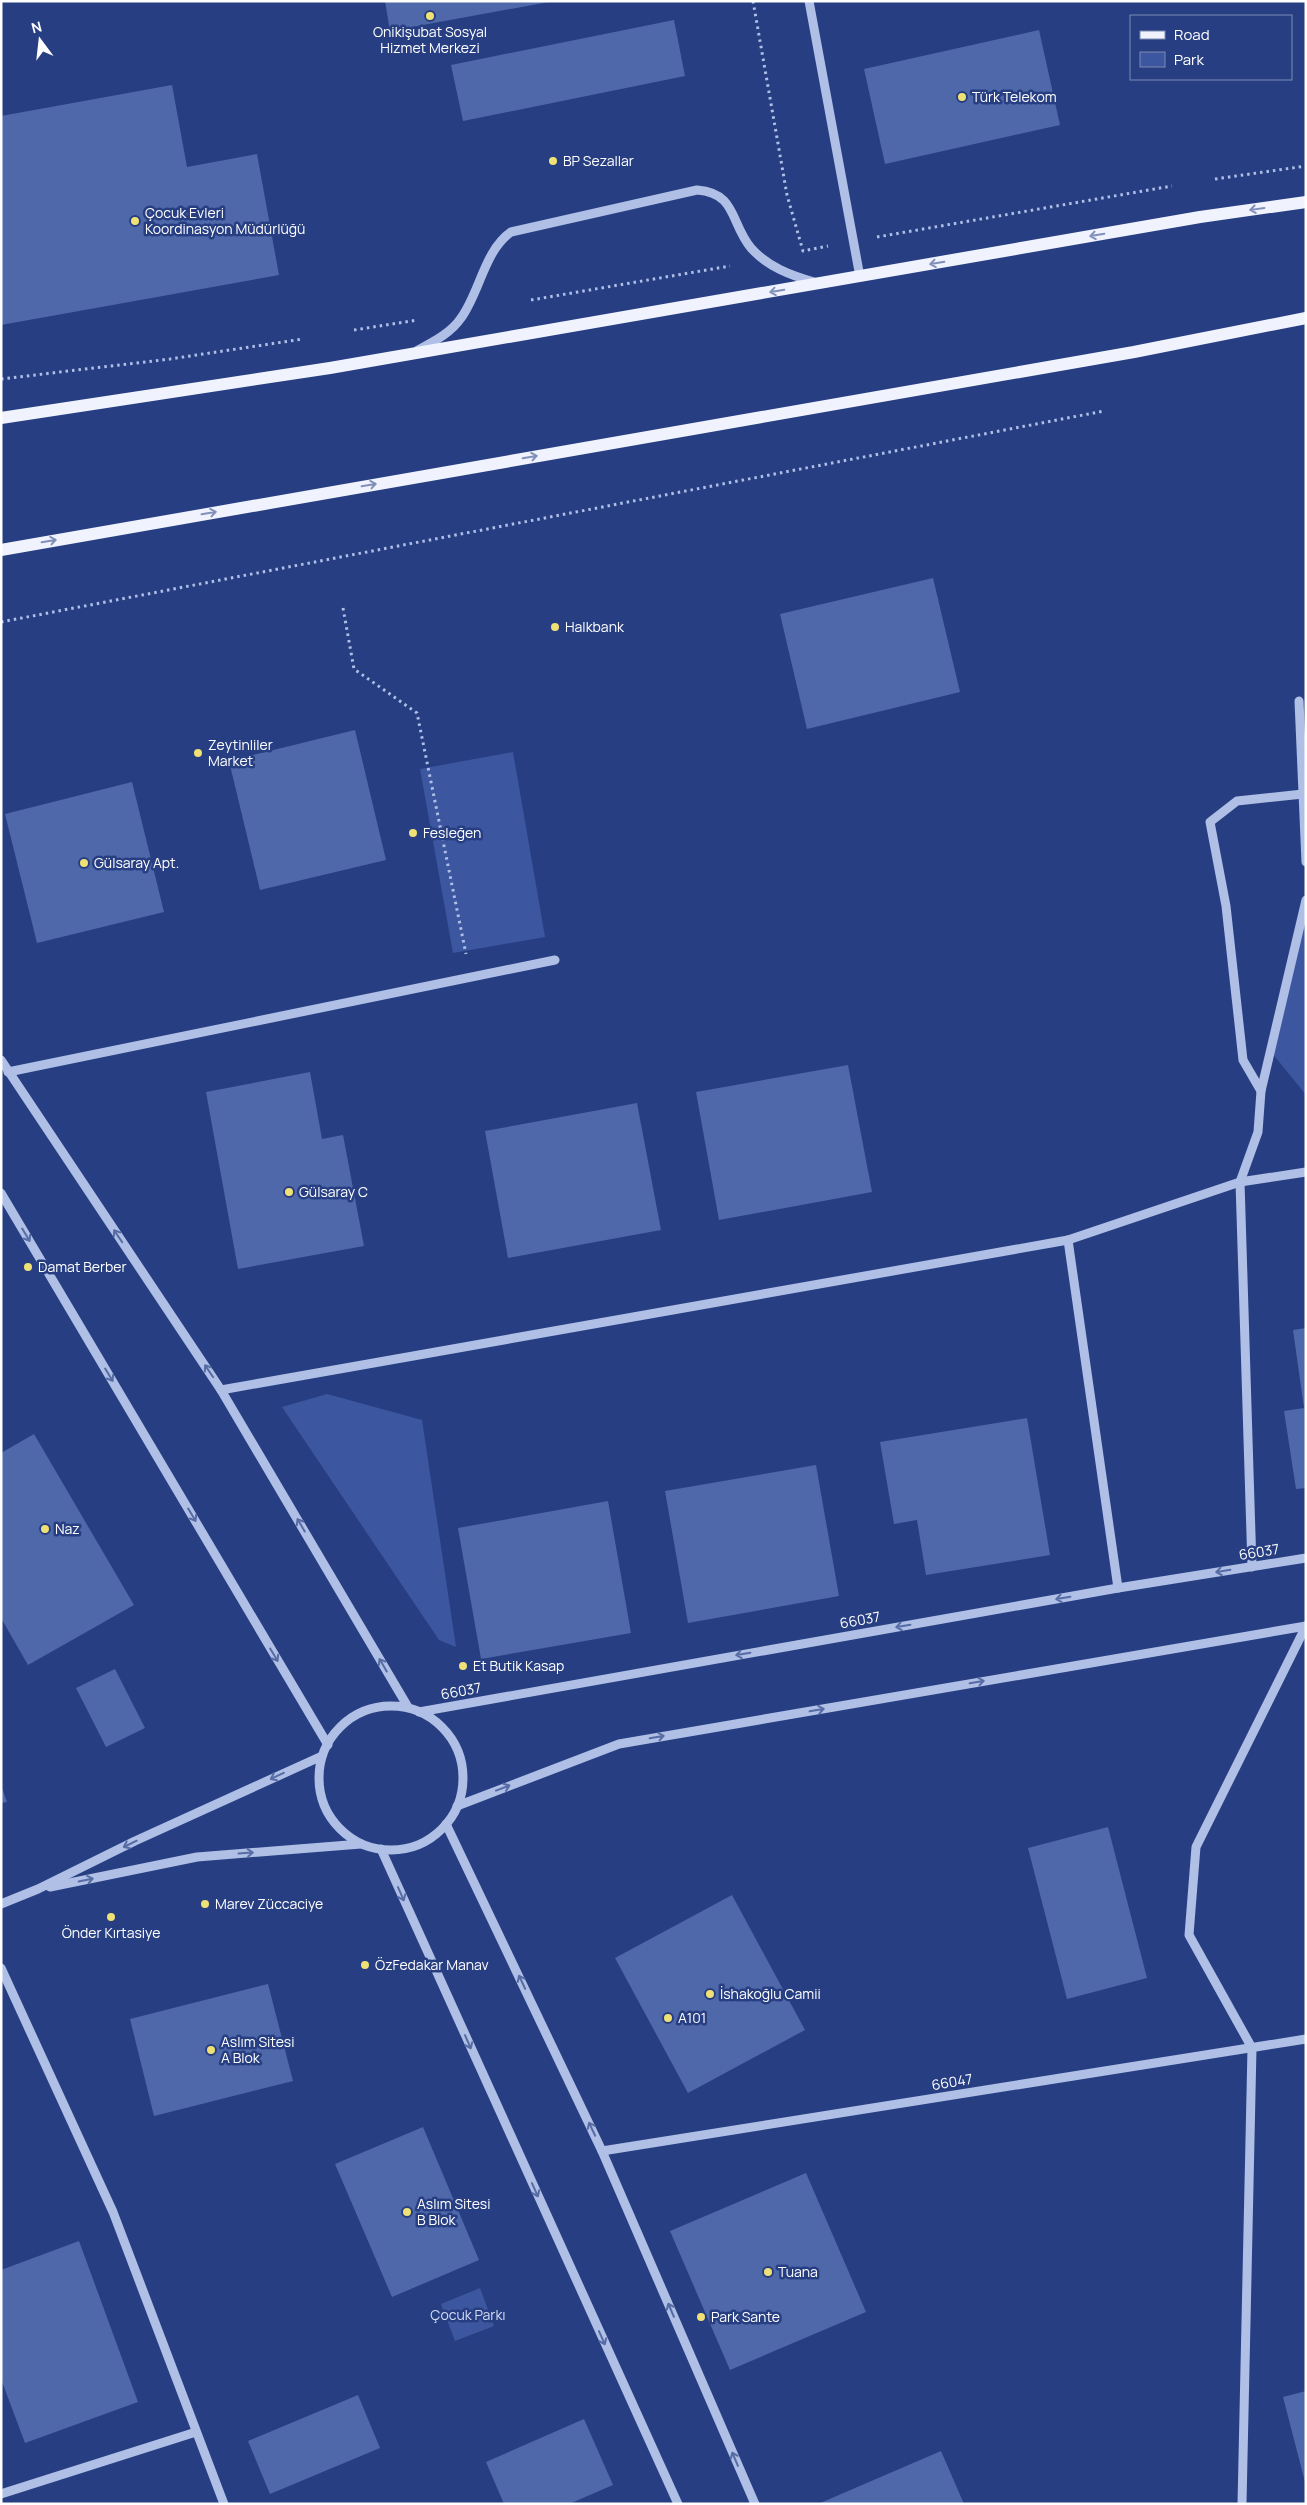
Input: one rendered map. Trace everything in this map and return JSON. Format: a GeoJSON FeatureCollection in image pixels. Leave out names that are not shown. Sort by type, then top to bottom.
{"type":"FeatureCollection","features":[{"type":"Feature","properties":{"kind":"main road"},"geometry":{"type":"LineString","coordinates":[[1,418],[412,354],[1200,217],[1306,202]]}},
{"type":"Feature","properties":{"kind":"main road"},"geometry":{"type":"LineString","coordinates":[[1,550],[1134,352],[1306,318]]}},
{"type":"Feature","properties":{"kind":"street"},"geometry":{"type":"LineString","coordinates":[[809,1],[860,276]]}},
{"type":"Feature","properties":{"kind":"street"},"geometry":{"type":"LineString","coordinates":[[412,354],[443,335],[460,321],[497,246],[511,232],[697,190],[712,191],[721,197],[744,238],[761,258],[784,272],[819,284]]}},
{"type":"Feature","properties":{"kind":"street"},"geometry":{"type":"LineString","coordinates":[[1299,701],[1306,862]]}},
{"type":"Feature","properties":{"kind":"street"},"geometry":{"type":"LineString","coordinates":[[1261,1091],[1243,1060],[1226,906],[1210,822],[1237,801],[1303,794]]}},
{"type":"Feature","properties":{"kind":"street"},"geometry":{"type":"LineString","coordinates":[[1252,1567],[1240,1182],[1258,1132],[1261,1091],[1306,900]]}},
{"type":"Feature","properties":{"kind":"street"},"geometry":{"type":"LineString","coordinates":[[8,1072],[555,960]]}},
{"type":"Feature","properties":{"kind":"street"},"geometry":{"type":"LineString","coordinates":[[1,1060],[221,1390],[408,1708]]}},
{"type":"Feature","properties":{"kind":"street"},"geometry":{"type":"LineString","coordinates":[[221,1390],[1068,1240],[1240,1182],[1306,1172]]}},
{"type":"Feature","properties":{"kind":"street"},"geometry":{"type":"LineString","coordinates":[[1,1193],[328,1745]]}},
{"type":"Feature","properties":{"kind":"street"},"geometry":{"type":"LineString","coordinates":[[1068,1240],[1118,1588]]}},
{"type":"Feature","properties":{"kind":"street","name":"66037"},"geometry":{"type":"LineString","coordinates":[[419,1712],[1118,1588],[1306,1558]]}},
{"type":"Feature","properties":{"kind":"street"},"geometry":{"type":"LineString","coordinates":[[457,1806],[619,1744],[1306,1626]]}},
{"type":"Feature","properties":{"kind":"street"},"geometry":{"type":"LineString","coordinates":[[1242,2504],[1252,2048],[1189,1935],[1196,1847],[1306,1626]]}},
{"type":"Feature","properties":{"kind":"street"},"geometry":{"type":"LineString","coordinates":[[38,1889],[197,1857],[361,1844],[381,1849],[410,1847],[424,1842],[446,1824],[457,1806],[463,1782],[460,1757],[449,1735],[431,1718],[419,1712],[408,1708],[387,1706],[367,1710],[348,1720],[333,1734],[322,1756],[318,1780],[322,1800],[330,1818],[344,1833],[361,1844]]}},
{"type":"Feature","properties":{"kind":"street"},"geometry":{"type":"LineString","coordinates":[[1,1904],[38,1889],[135,1841],[322,1756]]}},
{"type":"Feature","properties":{"kind":"street"},"geometry":{"type":"LineString","coordinates":[[446,1824],[602,2151],[755,2504]]}},
{"type":"Feature","properties":{"kind":"street"},"geometry":{"type":"LineString","coordinates":[[381,1849],[678,2504]]}},
{"type":"Feature","properties":{"kind":"street"},"geometry":{"type":"LineString","coordinates":[[1,1968],[113,2212],[224,2504]]}},
{"type":"Feature","properties":{"kind":"street","name":"66047"},"geometry":{"type":"LineString","coordinates":[[602,2151],[1306,2040]]}},
{"type":"Feature","properties":{"kind":"street"},"geometry":{"type":"LineString","coordinates":[[1,2494],[196,2432]]}},
{"type":"Feature","properties":{"kind":"path"},"geometry":{"type":"LineString","coordinates":[[753,1],[787,195],[803,251],[828,246]]}},
{"type":"Feature","properties":{"kind":"path"},"geometry":{"type":"LineString","coordinates":[[1215,179],[1306,166]]}},
{"type":"Feature","properties":{"kind":"path"},"geometry":{"type":"LineString","coordinates":[[873,238],[1172,186]]}},
{"type":"Feature","properties":{"kind":"path"},"geometry":{"type":"LineString","coordinates":[[531,300],[730,266]]}},
{"type":"Feature","properties":{"kind":"path"},"geometry":{"type":"LineString","coordinates":[[354,330],[421,319]]}},
{"type":"Feature","properties":{"kind":"path"},"geometry":{"type":"LineString","coordinates":[[1,379],[170,359],[303,339]]}},
{"type":"Feature","properties":{"kind":"path"},"geometry":{"type":"LineString","coordinates":[[1,622],[1104,410]]}},
{"type":"Feature","properties":{"kind":"path"},"geometry":{"type":"LineString","coordinates":[[342,608],[354,669],[417,712],[470,976]]}},
{"type":"Feature","properties":{"kind":"green space"},"geometry":{"type":"Polygon","coordinates":[[[513,752],[545,937],[453,953],[420,769],[513,752]]]}},
{"type":"Feature","properties":{"kind":"green space"},"geometry":{"type":"Polygon","coordinates":[[[1306,918],[1306,1095],[1272,1053],[1306,918]]]}},
{"type":"Feature","properties":{"kind":"green space"},"geometry":{"type":"Polygon","coordinates":[[[327,1394],[422,1420],[456,1647],[439,1640],[282,1407],[327,1394]]]}},
{"type":"Feature","properties":{"kind":"green space","name":"Çocuk Parkı"},"geometry":{"type":"Polygon","coordinates":[[[480,2288],[494,2326],[455,2341],[441,2304],[480,2288]]]}},
{"type":"Feature","properties":{"kind":"building","name":"Onikişubat Sosyal Hizmet Merkezi"},"geometry":{"type":"Polygon","coordinates":[[[385,1],[549,1],[549,2],[390,31],[385,1]]]}},
{"type":"Feature","properties":{"kind":"building"},"geometry":{"type":"Polygon","coordinates":[[[674,20],[685,76],[463,121],[451,65],[674,20]]]}},
{"type":"Feature","properties":{"kind":"building","name":"Türk Telekom"},"geometry":{"type":"Polygon","coordinates":[[[1039,30],[1060,125],[885,164],[864,69],[1039,30]]]}},
{"type":"Feature","properties":{"kind":"building","name":"Çocuk Evleri Koordinasyon Müdürlüğü"},"geometry":{"type":"Polygon","coordinates":[[[172,85],[187,167],[257,154],[279,275],[1,325],[1,116],[172,85]]]}},
{"type":"Feature","properties":{"kind":"building"},"geometry":{"type":"Polygon","coordinates":[[[933,578],[960,692],[807,729],[780,614],[933,578]]]}},
{"type":"Feature","properties":{"kind":"building"},"geometry":{"type":"Polygon","coordinates":[[[355,730],[386,860],[260,890],[229,761],[355,730]]]}},
{"type":"Feature","properties":{"kind":"building","name":"Gülsaray Apt."},"geometry":{"type":"Polygon","coordinates":[[[132,782],[164,912],[37,943],[5,814],[132,782]]]}},
{"type":"Feature","properties":{"kind":"building"},"geometry":{"type":"Polygon","coordinates":[[[848,1065],[872,1192],[719,1220],[696,1092],[848,1065]]]}},
{"type":"Feature","properties":{"kind":"building","name":"Gülsaray C"},"geometry":{"type":"Polygon","coordinates":[[[310,1072],[322,1139],[343,1135],[364,1246],[238,1269],[206,1092],[310,1072]]]}},
{"type":"Feature","properties":{"kind":"building"},"geometry":{"type":"Polygon","coordinates":[[[637,1103],[661,1230],[508,1258],[485,1131],[637,1103]]]}},
{"type":"Feature","properties":{"kind":"building"},"geometry":{"type":"Polygon","coordinates":[[[1306,1328],[1306,1488],[1296,1489],[1284,1411],[1304,1408],[1293,1330],[1306,1328]]]}},
{"type":"Feature","properties":{"kind":"building"},"geometry":{"type":"Polygon","coordinates":[[[1027,1418],[1050,1555],[926,1575],[917,1520],[894,1524],[880,1442],[1027,1418]]]}},
{"type":"Feature","properties":{"kind":"building","name":"Naz"},"geometry":{"type":"Polygon","coordinates":[[[34,1434],[134,1605],[28,1665],[1,1618],[1,1453],[34,1434]]]}},
{"type":"Feature","properties":{"kind":"building"},"geometry":{"type":"Polygon","coordinates":[[[816,1465],[839,1596],[688,1623],[665,1491],[816,1465]]]}},
{"type":"Feature","properties":{"kind":"building"},"geometry":{"type":"Polygon","coordinates":[[[608,1501],[631,1633],[481,1659],[458,1528],[608,1501]]]}},
{"type":"Feature","properties":{"kind":"building"},"geometry":{"type":"Polygon","coordinates":[[[115,1669],[145,1728],[106,1747],[76,1688],[115,1669]]]}},
{"type":"Feature","properties":{"kind":"building"},"geometry":{"type":"Polygon","coordinates":[[[1,1785],[7,1802],[1,1803],[1,1785]]]}},
{"type":"Feature","properties":{"kind":"building"},"geometry":{"type":"Polygon","coordinates":[[[1108,1827],[1147,1978],[1067,1999],[1028,1848],[1108,1827]]]}},
{"type":"Feature","properties":{"kind":"building","name":"İshakoğlu Camii"},"geometry":{"type":"Polygon","coordinates":[[[732,1895],[805,2030],[688,2093],[615,1958],[732,1895]]]}},
{"type":"Feature","properties":{"kind":"building","name":"Aslım Sitesi A Blok"},"geometry":{"type":"Polygon","coordinates":[[[268,1984],[293,2081],[154,2116],[130,2019],[268,1984]]]}},
{"type":"Feature","properties":{"kind":"building","name":"Aslım Sitesi B Blok"},"geometry":{"type":"Polygon","coordinates":[[[423,2127],[479,2260],[392,2297],[335,2164],[423,2127]]]}},
{"type":"Feature","properties":{"kind":"building","name":"Tuana"},"geometry":{"type":"Polygon","coordinates":[[[806,2173],[866,2312],[730,2370],[670,2231],[806,2173]]]}},
{"type":"Feature","properties":{"kind":"building"},"geometry":{"type":"Polygon","coordinates":[[[79,2241],[138,2402],[25,2443],[1,2379],[1,2270],[79,2241]]]}},
{"type":"Feature","properties":{"kind":"building"},"geometry":{"type":"Polygon","coordinates":[[[1306,2391],[1306,2482],[1305,2482],[1283,2397],[1306,2391]]]}},
{"type":"Feature","properties":{"kind":"building"},"geometry":{"type":"Polygon","coordinates":[[[358,2395],[380,2448],[270,2494],[248,2441],[358,2395]]]}},
{"type":"Feature","properties":{"kind":"building"},"geometry":{"type":"Polygon","coordinates":[[[584,2419],[613,2485],[569,2504],[504,2504],[486,2462],[584,2419]]]}},
{"type":"Feature","properties":{"kind":"building"},"geometry":{"type":"Polygon","coordinates":[[[941,2451],[964,2504],[818,2504],[941,2451]]]}},
{"type":"Feature","properties":{"kind":"place","name":"Onikişubat Sosyal Hizmet Merkezi"},"geometry":{"type":"Point","coordinates":[430,16]}},
{"type":"Feature","properties":{"kind":"place","name":"Türk Telekom"},"geometry":{"type":"Point","coordinates":[962,97]}},
{"type":"Feature","properties":{"kind":"place","name":"BP Sezallar"},"geometry":{"type":"Point","coordinates":[553,161]}},
{"type":"Feature","properties":{"kind":"place","name":"Çocuk Evleri Koordinasyon Müdürlüğü"},"geometry":{"type":"Point","coordinates":[135,221]}},
{"type":"Feature","properties":{"kind":"place","name":"Halkbank"},"geometry":{"type":"Point","coordinates":[555,627]}},
{"type":"Feature","properties":{"kind":"place","name":"Zeytinliler Market"},"geometry":{"type":"Point","coordinates":[198,753]}},
{"type":"Feature","properties":{"kind":"place","name":"Fesleğen"},"geometry":{"type":"Point","coordinates":[413,833]}},
{"type":"Feature","properties":{"kind":"place","name":"Gülsaray Apt."},"geometry":{"type":"Point","coordinates":[84,863]}},
{"type":"Feature","properties":{"kind":"place","name":"Gülsaray C"},"geometry":{"type":"Point","coordinates":[289,1192]}},
{"type":"Feature","properties":{"kind":"place","name":"Damat Berber"},"geometry":{"type":"Point","coordinates":[28,1267]}},
{"type":"Feature","properties":{"kind":"place","name":"Naz"},"geometry":{"type":"Point","coordinates":[45,1529]}},
{"type":"Feature","properties":{"kind":"place","name":"Et Butik Kasap"},"geometry":{"type":"Point","coordinates":[463,1666]}},
{"type":"Feature","properties":{"kind":"place","name":"Marev Züccaciye"},"geometry":{"type":"Point","coordinates":[205,1904]}},
{"type":"Feature","properties":{"kind":"place","name":"Önder Kırtasiye"},"geometry":{"type":"Point","coordinates":[111,1917]}},
{"type":"Feature","properties":{"kind":"place","name":"ÖzFedakar Manav"},"geometry":{"type":"Point","coordinates":[365,1965]}},
{"type":"Feature","properties":{"kind":"place","name":"İshakoğlu Camii"},"geometry":{"type":"Point","coordinates":[710,1994]}},
{"type":"Feature","properties":{"kind":"place","name":"A101"},"geometry":{"type":"Point","coordinates":[668,2018]}},
{"type":"Feature","properties":{"kind":"place","name":"Aslım Sitesi A Blok"},"geometry":{"type":"Point","coordinates":[211,2050]}},
{"type":"Feature","properties":{"kind":"place","name":"Aslım Sitesi B Blok"},"geometry":{"type":"Point","coordinates":[407,2212]}},
{"type":"Feature","properties":{"kind":"place","name":"Tuana"},"geometry":{"type":"Point","coordinates":[768,2272]}},
{"type":"Feature","properties":{"kind":"place","name":"Park Sante"},"geometry":{"type":"Point","coordinates":[701,2317]}}]}
